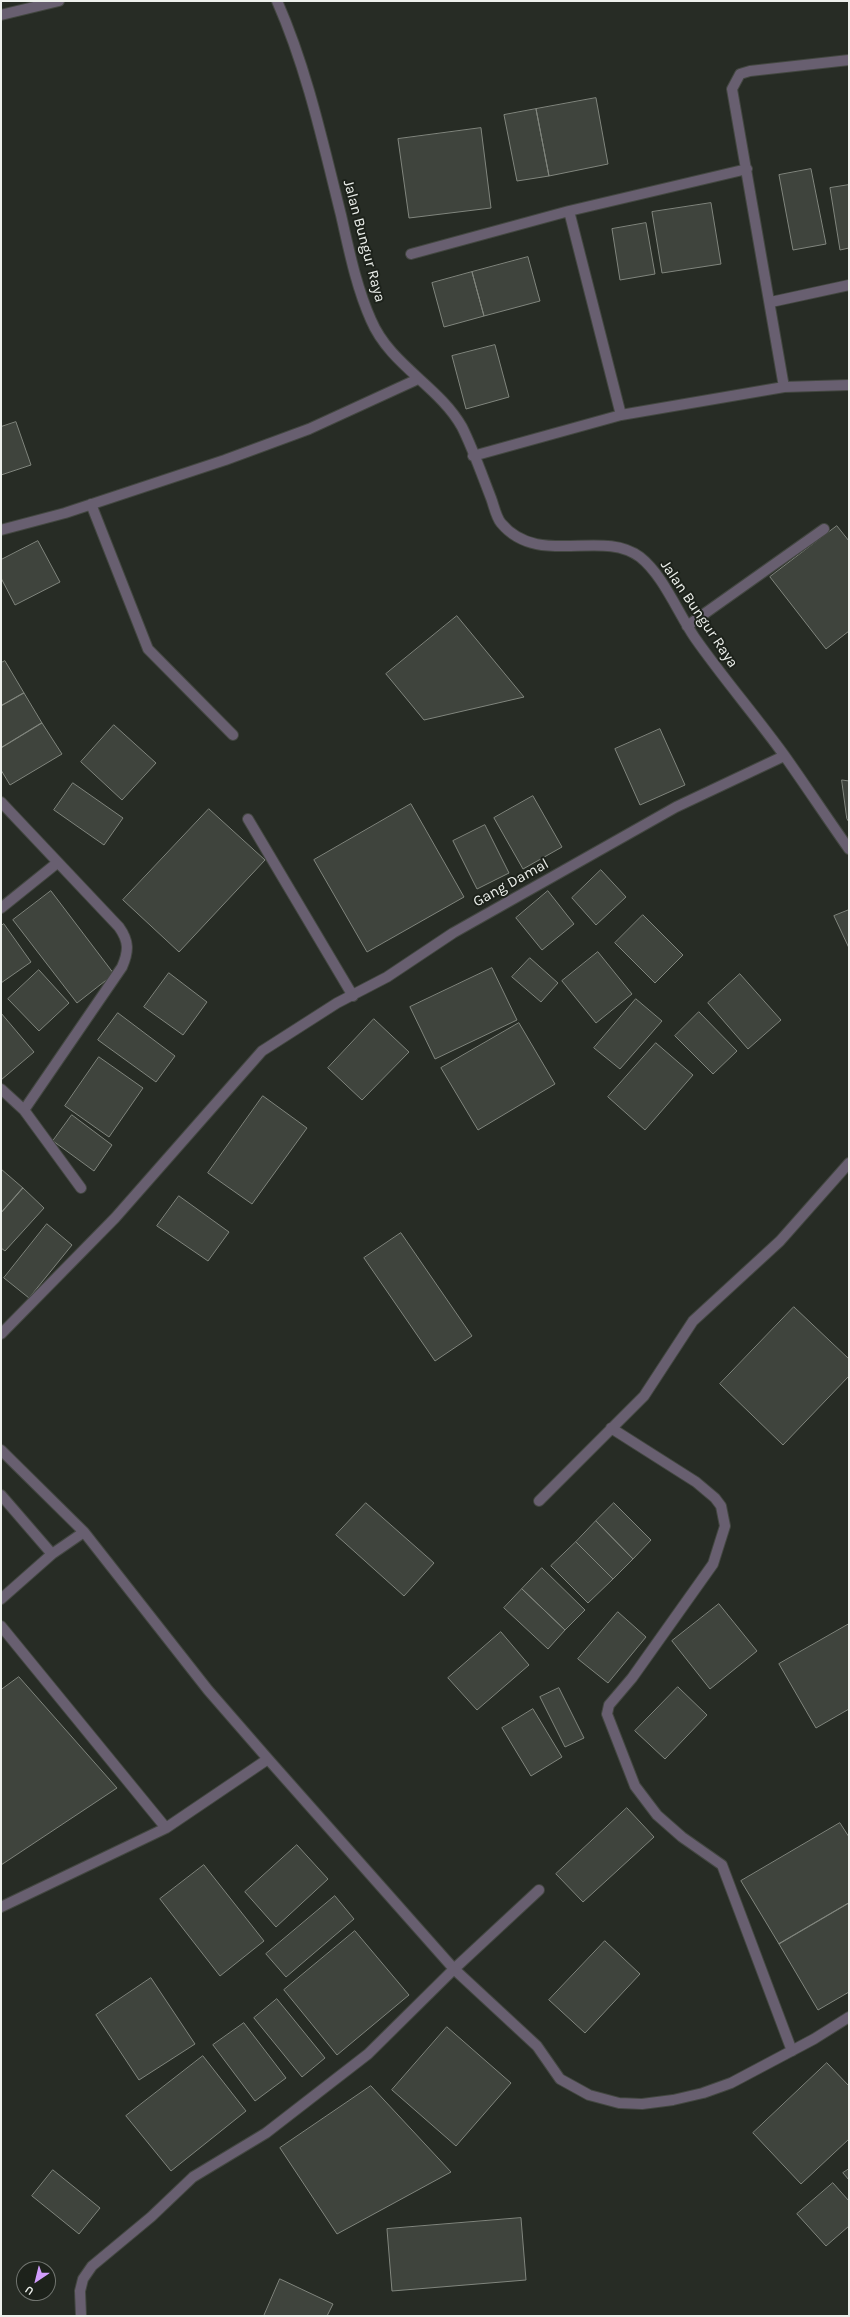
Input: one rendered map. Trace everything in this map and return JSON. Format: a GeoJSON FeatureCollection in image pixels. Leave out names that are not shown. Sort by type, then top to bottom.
{"type":"FeatureCollection","features":[{"type":"Feature","properties":{"kind":"street"},"geometry":{"type":"LineString","coordinates":[[1,15],[59,1]]}},
{"type":"Feature","properties":{"kind":"street","name":"Jalan Bungur Raya"},"geometry":{"type":"LineString","coordinates":[[277,1],[308,84],[359,290],[372,324],[400,362],[451,412],[462,428],[500,522],[511,532],[524,540],[544,545],[567,547],[602,545],[638,555],[656,574],[687,626],[719,672],[784,756],[849,849]]}},
{"type":"Feature","properties":{"kind":"street"},"geometry":{"type":"LineString","coordinates":[[784,387],[771,302],[732,89],[737,77],[750,70],[849,60]]}},
{"type":"Feature","properties":{"kind":"street"},"geometry":{"type":"LineString","coordinates":[[411,254],[569,212],[747,169]]}},
{"type":"Feature","properties":{"kind":"street"},"geometry":{"type":"LineString","coordinates":[[569,212],[620,415]]}},
{"type":"Feature","properties":{"kind":"street"},"geometry":{"type":"LineString","coordinates":[[771,302],[849,285]]}},
{"type":"Feature","properties":{"kind":"street"},"geometry":{"type":"LineString","coordinates":[[1,530],[91,504],[272,443],[309,429],[418,379]]}},
{"type":"Feature","properties":{"kind":"street"},"geometry":{"type":"LineString","coordinates":[[473,456],[620,415],[784,387],[849,385]]}},
{"type":"Feature","properties":{"kind":"street"},"geometry":{"type":"LineString","coordinates":[[91,504],[148,649],[233,735]]}},
{"type":"Feature","properties":{"kind":"street"},"geometry":{"type":"LineString","coordinates":[[687,626],[824,529]]}},
{"type":"Feature","properties":{"kind":"street","name":"Gang Damal"},"geometry":{"type":"LineString","coordinates":[[1,1334],[115,1218],[262,1052],[336,1003],[353,996],[387,977],[453,933],[676,807],[784,756]]}},
{"type":"Feature","properties":{"kind":"street"},"geometry":{"type":"LineString","coordinates":[[1,802],[119,927],[126,937],[128,948],[122,967],[24,1110]]}},
{"type":"Feature","properties":{"kind":"street"},"geometry":{"type":"LineString","coordinates":[[248,819],[353,996]]}},
{"type":"Feature","properties":{"kind":"street"},"geometry":{"type":"LineString","coordinates":[[1,908],[57,863]]}},
{"type":"Feature","properties":{"kind":"street"},"geometry":{"type":"LineString","coordinates":[[1,1089],[24,1110],[81,1188]]}},
{"type":"Feature","properties":{"kind":"street"},"geometry":{"type":"LineString","coordinates":[[538,1501],[644,1396],[693,1321],[780,1241],[849,1164]]}},
{"type":"Feature","properties":{"kind":"street"},"geometry":{"type":"LineString","coordinates":[[611,1428],[696,1482],[721,1506],[725,1526],[713,1564],[632,1678],[609,1705],[607,1714],[635,1786],[657,1815],[682,1837],[722,1865],[792,2051]]}},
{"type":"Feature","properties":{"kind":"street"},"geometry":{"type":"LineString","coordinates":[[1,1450],[84,1532],[208,1690],[268,1759],[454,1969],[537,2046],[560,2079],[589,2095],[619,2103],[642,2104],[703,2093],[731,2082],[792,2051],[849,2017]]}},
{"type":"Feature","properties":{"kind":"street"},"geometry":{"type":"LineString","coordinates":[[1,1496],[52,1554]]}},
{"type":"Feature","properties":{"kind":"street"},"geometry":{"type":"LineString","coordinates":[[1,1599],[52,1554],[84,1532]]}},
{"type":"Feature","properties":{"kind":"street"},"geometry":{"type":"LineString","coordinates":[[1,1626],[166,1828]]}},
{"type":"Feature","properties":{"kind":"street"},"geometry":{"type":"LineString","coordinates":[[1,1907],[166,1828],[268,1759]]}},
{"type":"Feature","properties":{"kind":"street"},"geometry":{"type":"LineString","coordinates":[[81,2316],[80,2291],[83,2279],[92,2266],[151,2217],[193,2177],[266,2133],[368,2054],[454,1969],[539,1890]]}},
{"type":"Feature","properties":{"kind":"building"},"geometry":{"type":"Polygon","coordinates":[[[596,98],[608,164],[549,176],[536,109],[596,98]]]}},
{"type":"Feature","properties":{"kind":"building"},"geometry":{"type":"Polygon","coordinates":[[[536,109],[549,176],[517,181],[504,115],[536,109]]]}},
{"type":"Feature","properties":{"kind":"building"},"geometry":{"type":"Polygon","coordinates":[[[481,128],[491,208],[409,218],[398,139],[481,128]]]}},
{"type":"Feature","properties":{"kind":"building"},"geometry":{"type":"Polygon","coordinates":[[[811,169],[826,244],[793,250],[779,175],[811,169]]]}},
{"type":"Feature","properties":{"kind":"building"},"geometry":{"type":"Polygon","coordinates":[[[849,185],[849,248],[840,250],[830,188],[849,185]]]}},
{"type":"Feature","properties":{"kind":"building"},"geometry":{"type":"Polygon","coordinates":[[[711,203],[721,264],[662,273],[652,212],[711,203]]]}},
{"type":"Feature","properties":{"kind":"building"},"geometry":{"type":"Polygon","coordinates":[[[646,223],[655,274],[620,280],[612,229],[646,223]]]}},
{"type":"Feature","properties":{"kind":"building"},"geometry":{"type":"Polygon","coordinates":[[[528,257],[540,301],[484,316],[472,272],[528,257]]]}},
{"type":"Feature","properties":{"kind":"building"},"geometry":{"type":"Polygon","coordinates":[[[472,272],[484,316],[444,327],[432,283],[472,272]]]}},
{"type":"Feature","properties":{"kind":"building"},"geometry":{"type":"Polygon","coordinates":[[[495,345],[509,397],[466,409],[452,356],[495,345]]]}},
{"type":"Feature","properties":{"kind":"building"},"geometry":{"type":"Polygon","coordinates":[[[16,422],[31,465],[1,475],[1,427],[16,422]]]}},
{"type":"Feature","properties":{"kind":"building"},"geometry":{"type":"Polygon","coordinates":[[[837,526],[849,541],[849,631],[826,649],[770,577],[837,526]]]}},
{"type":"Feature","properties":{"kind":"building"},"geometry":{"type":"Polygon","coordinates":[[[38,541],[60,582],[15,605],[1,578],[1,560],[38,541]]]}},
{"type":"Feature","properties":{"kind":"building"},"geometry":{"type":"Polygon","coordinates":[[[457,616],[524,697],[424,720],[386,674],[457,616]]]}},
{"type":"Feature","properties":{"kind":"building"},"geometry":{"type":"Polygon","coordinates":[[[5,661],[24,693],[1,706],[1,663],[5,661]]]}},
{"type":"Feature","properties":{"kind":"building"},"geometry":{"type":"Polygon","coordinates":[[[24,693],[42,723],[1,748],[1,706],[24,693]]]}},
{"type":"Feature","properties":{"kind":"building"},"geometry":{"type":"Polygon","coordinates":[[[42,723],[62,754],[10,785],[1,770],[1,748],[42,723]]]}},
{"type":"Feature","properties":{"kind":"building"},"geometry":{"type":"Polygon","coordinates":[[[114,725],[156,763],[122,800],[81,762],[114,725]]]}},
{"type":"Feature","properties":{"kind":"building"},"geometry":{"type":"Polygon","coordinates":[[[660,729],[685,785],[640,805],[615,749],[660,729]]]}},
{"type":"Feature","properties":{"kind":"building"},"geometry":{"type":"Polygon","coordinates":[[[842,780],[849,781],[849,822],[847,819],[842,780]]]}},
{"type":"Feature","properties":{"kind":"building"},"geometry":{"type":"Polygon","coordinates":[[[73,783],[123,818],[104,845],[54,810],[73,783]]]}},
{"type":"Feature","properties":{"kind":"building"},"geometry":{"type":"Polygon","coordinates":[[[533,796],[562,847],[523,869],[494,818],[533,796]]]}},
{"type":"Feature","properties":{"kind":"building"},"geometry":{"type":"Polygon","coordinates":[[[411,804],[464,897],[367,952],[314,860],[411,804]]]}},
{"type":"Feature","properties":{"kind":"building"},"geometry":{"type":"Polygon","coordinates":[[[209,809],[265,860],[179,952],[123,900],[209,809]]]}},
{"type":"Feature","properties":{"kind":"building"},"geometry":{"type":"Polygon","coordinates":[[[485,825],[509,873],[477,889],[453,841],[485,825]]]}},
{"type":"Feature","properties":{"kind":"building"},"geometry":{"type":"Polygon","coordinates":[[[601,870],[626,897],[596,925],[572,898],[601,870]]]}},
{"type":"Feature","properties":{"kind":"building"},"geometry":{"type":"Polygon","coordinates":[[[51,891],[114,974],[77,1003],[13,920],[51,891]]]}},
{"type":"Feature","properties":{"kind":"building"},"geometry":{"type":"Polygon","coordinates":[[[548,891],[574,924],[542,950],[516,918],[548,891]]]}},
{"type":"Feature","properties":{"kind":"building"},"geometry":{"type":"Polygon","coordinates":[[[849,910],[849,948],[834,916],[849,910]]]}},
{"type":"Feature","properties":{"kind":"building"},"geometry":{"type":"Polygon","coordinates":[[[643,915],[683,955],[655,983],[615,943],[643,915]]]}},
{"type":"Feature","properties":{"kind":"building"},"geometry":{"type":"Polygon","coordinates":[[[4,924],[31,962],[1,983],[1,926],[4,924]]]}},
{"type":"Feature","properties":{"kind":"building"},"geometry":{"type":"Polygon","coordinates":[[[598,952],[632,994],[596,1023],[562,981],[598,952]]]}},
{"type":"Feature","properties":{"kind":"building"},"geometry":{"type":"Polygon","coordinates":[[[530,958],[558,983],[541,1002],[512,977],[530,958]]]}},
{"type":"Feature","properties":{"kind":"building"},"geometry":{"type":"Polygon","coordinates":[[[492,968],[517,1020],[435,1059],[410,1007],[492,968]]]}},
{"type":"Feature","properties":{"kind":"building"},"geometry":{"type":"Polygon","coordinates":[[[39,970],[69,1003],[39,1031],[8,999],[39,970]]]}},
{"type":"Feature","properties":{"kind":"building"},"geometry":{"type":"Polygon","coordinates":[[[169,973],[207,1002],[183,1035],[144,1007],[169,973]]]}},
{"type":"Feature","properties":{"kind":"building"},"geometry":{"type":"Polygon","coordinates":[[[740,974],[781,1020],[748,1049],[708,1003],[740,974]]]}},
{"type":"Feature","properties":{"kind":"building"},"geometry":{"type":"Polygon","coordinates":[[[636,999],[662,1021],[620,1069],[594,1048],[636,999]]]}},
{"type":"Feature","properties":{"kind":"building"},"geometry":{"type":"Polygon","coordinates":[[[699,1012],[737,1051],[713,1074],[675,1036],[699,1012]]]}},
{"type":"Feature","properties":{"kind":"building"},"geometry":{"type":"Polygon","coordinates":[[[1,1013],[34,1052],[1,1080],[1,1013]]]}},
{"type":"Feature","properties":{"kind":"building"},"geometry":{"type":"Polygon","coordinates":[[[118,1013],[175,1056],[156,1082],[98,1040],[118,1013]]]}},
{"type":"Feature","properties":{"kind":"building"},"geometry":{"type":"Polygon","coordinates":[[[374,1019],[409,1052],[362,1100],[328,1068],[374,1019]]]}},
{"type":"Feature","properties":{"kind":"building"},"geometry":{"type":"Polygon","coordinates":[[[519,1023],[555,1084],[478,1130],[441,1068],[519,1023]]]}},
{"type":"Feature","properties":{"kind":"building"},"geometry":{"type":"Polygon","coordinates":[[[656,1043],[693,1075],[645,1130],[608,1097],[656,1043]]]}},
{"type":"Feature","properties":{"kind":"building"},"geometry":{"type":"Polygon","coordinates":[[[99,1057],[143,1088],[109,1137],[65,1106],[99,1057]]]}},
{"type":"Feature","properties":{"kind":"building"},"geometry":{"type":"Polygon","coordinates":[[[263,1096],[307,1128],[252,1204],[208,1173],[263,1096]]]}},
{"type":"Feature","properties":{"kind":"building"},"geometry":{"type":"Polygon","coordinates":[[[72,1115],[112,1145],[94,1171],[53,1141],[72,1115]]]}},
{"type":"Feature","properties":{"kind":"building"},"geometry":{"type":"Polygon","coordinates":[[[1,1169],[23,1188],[1,1213],[1,1169]]]}},
{"type":"Feature","properties":{"kind":"building"},"geometry":{"type":"Polygon","coordinates":[[[23,1188],[44,1208],[5,1251],[1,1248],[1,1213],[23,1188]]]}},
{"type":"Feature","properties":{"kind":"building"},"geometry":{"type":"Polygon","coordinates":[[[179,1196],[229,1232],[208,1261],[157,1226],[179,1196]]]}},
{"type":"Feature","properties":{"kind":"building"},"geometry":{"type":"Polygon","coordinates":[[[47,1224],[72,1245],[29,1298],[4,1278],[47,1224]]]}},
{"type":"Feature","properties":{"kind":"building"},"geometry":{"type":"Polygon","coordinates":[[[401,1233],[472,1336],[435,1361],[364,1258],[401,1233]]]}},
{"type":"Feature","properties":{"kind":"building"},"geometry":{"type":"Polygon","coordinates":[[[794,1307],[849,1359],[849,1376],[783,1445],[720,1384],[794,1307]]]}},
{"type":"Feature","properties":{"kind":"building"},"geometry":{"type":"Polygon","coordinates":[[[366,1503],[434,1563],[404,1596],[336,1535],[366,1503]]]}},
{"type":"Feature","properties":{"kind":"building"},"geometry":{"type":"Polygon","coordinates":[[[614,1503],[651,1540],[633,1559],[596,1521],[614,1503]]]}},
{"type":"Feature","properties":{"kind":"building"},"geometry":{"type":"Polygon","coordinates":[[[596,1521],[633,1559],[613,1579],[576,1542],[596,1521]]]}},
{"type":"Feature","properties":{"kind":"building"},"geometry":{"type":"Polygon","coordinates":[[[576,1542],[613,1579],[588,1603],[551,1566],[576,1542]]]}},
{"type":"Feature","properties":{"kind":"building"},"geometry":{"type":"Polygon","coordinates":[[[542,1568],[585,1610],[565,1630],[522,1589],[542,1568]]]}},
{"type":"Feature","properties":{"kind":"building"},"geometry":{"type":"Polygon","coordinates":[[[522,1589],[565,1630],[548,1649],[504,1608],[522,1589]]]}},
{"type":"Feature","properties":{"kind":"building"},"geometry":{"type":"Polygon","coordinates":[[[719,1604],[757,1651],[710,1689],[672,1641],[719,1604]]]}},
{"type":"Feature","properties":{"kind":"building"},"geometry":{"type":"Polygon","coordinates":[[[618,1612],[646,1637],[608,1683],[578,1659],[618,1612]]]}},
{"type":"Feature","properties":{"kind":"building"},"geometry":{"type":"Polygon","coordinates":[[[849,1624],[849,1709],[816,1728],[779,1664],[849,1624]]]}},
{"type":"Feature","properties":{"kind":"building"},"geometry":{"type":"Polygon","coordinates":[[[501,1632],[529,1665],[477,1710],[448,1678],[501,1632]]]}},
{"type":"Feature","properties":{"kind":"building"},"geometry":{"type":"Polygon","coordinates":[[[19,1677],[117,1788],[1,1865],[1,1690],[19,1677]]]}},
{"type":"Feature","properties":{"kind":"building"},"geometry":{"type":"Polygon","coordinates":[[[678,1687],[707,1715],[665,1759],[635,1731],[678,1687]]]}},
{"type":"Feature","properties":{"kind":"building"},"geometry":{"type":"Polygon","coordinates":[[[559,1688],[584,1738],[565,1747],[540,1697],[559,1688]]]}},
{"type":"Feature","properties":{"kind":"building"},"geometry":{"type":"Polygon","coordinates":[[[533,1709],[562,1757],[531,1776],[502,1728],[533,1709]]]}},
{"type":"Feature","properties":{"kind":"building"},"geometry":{"type":"Polygon","coordinates":[[[627,1808],[654,1837],[583,1902],[556,1874],[627,1808]]]}},
{"type":"Feature","properties":{"kind":"building"},"geometry":{"type":"Polygon","coordinates":[[[840,1823],[849,1837],[849,1903],[779,1944],[741,1881],[840,1823]]]}},
{"type":"Feature","properties":{"kind":"building"},"geometry":{"type":"Polygon","coordinates":[[[297,1845],[328,1879],[276,1927],[245,1892],[297,1845]]]}},
{"type":"Feature","properties":{"kind":"building"},"geometry":{"type":"Polygon","coordinates":[[[204,1865],[264,1941],[220,1976],[160,1899],[204,1865]]]}},
{"type":"Feature","properties":{"kind":"building"},"geometry":{"type":"Polygon","coordinates":[[[335,1896],[354,1919],[286,1977],[266,1954],[335,1896]]]}},
{"type":"Feature","properties":{"kind":"building"},"geometry":{"type":"Polygon","coordinates":[[[849,1903],[849,1992],[818,2010],[779,1944],[849,1903]]]}},
{"type":"Feature","properties":{"kind":"building"},"geometry":{"type":"Polygon","coordinates":[[[355,1931],[409,1995],[337,2055],[284,1990],[355,1931]]]}},
{"type":"Feature","properties":{"kind":"building"},"geometry":{"type":"Polygon","coordinates":[[[605,1941],[640,1974],[585,2033],[549,2000],[605,1941]]]}},
{"type":"Feature","properties":{"kind":"building"},"geometry":{"type":"Polygon","coordinates":[[[151,1978],[195,2044],[139,2080],[96,2015],[151,1978]]]}},
{"type":"Feature","properties":{"kind":"building"},"geometry":{"type":"Polygon","coordinates":[[[277,1999],[325,2058],[302,2077],[254,2018],[277,1999]]]}},
{"type":"Feature","properties":{"kind":"building"},"geometry":{"type":"Polygon","coordinates":[[[244,2023],[286,2078],[255,2101],[213,2045],[244,2023]]]}},
{"type":"Feature","properties":{"kind":"building"},"geometry":{"type":"Polygon","coordinates":[[[447,2027],[511,2083],[456,2146],[392,2090],[447,2027]]]}},
{"type":"Feature","properties":{"kind":"building"},"geometry":{"type":"Polygon","coordinates":[[[203,2056],[246,2111],[171,2171],[126,2116],[203,2056]]]}},
{"type":"Feature","properties":{"kind":"building"},"geometry":{"type":"Polygon","coordinates":[[[827,2063],[849,2086],[849,2139],[801,2184],[753,2133],[827,2063]]]}},
{"type":"Feature","properties":{"kind":"building"},"geometry":{"type":"Polygon","coordinates":[[[371,2086],[451,2172],[337,2234],[280,2148],[371,2086]]]}},
{"type":"Feature","properties":{"kind":"building"},"geometry":{"type":"Polygon","coordinates":[[[849,2169],[849,2180],[843,2173],[849,2169]]]}},
{"type":"Feature","properties":{"kind":"building"},"geometry":{"type":"Polygon","coordinates":[[[53,2170],[100,2208],[79,2234],[32,2196],[53,2170]]]}},
{"type":"Feature","properties":{"kind":"building"},"geometry":{"type":"Polygon","coordinates":[[[833,2183],[849,2201],[849,2226],[826,2246],[797,2214],[833,2183]]]}},
{"type":"Feature","properties":{"kind":"building"},"geometry":{"type":"Polygon","coordinates":[[[521,2218],[526,2280],[392,2291],[387,2229],[521,2218]]]}},
{"type":"Feature","properties":{"kind":"building"},"geometry":{"type":"Polygon","coordinates":[[[280,2279],[333,2304],[327,2316],[264,2316],[280,2279]]]}}]}
